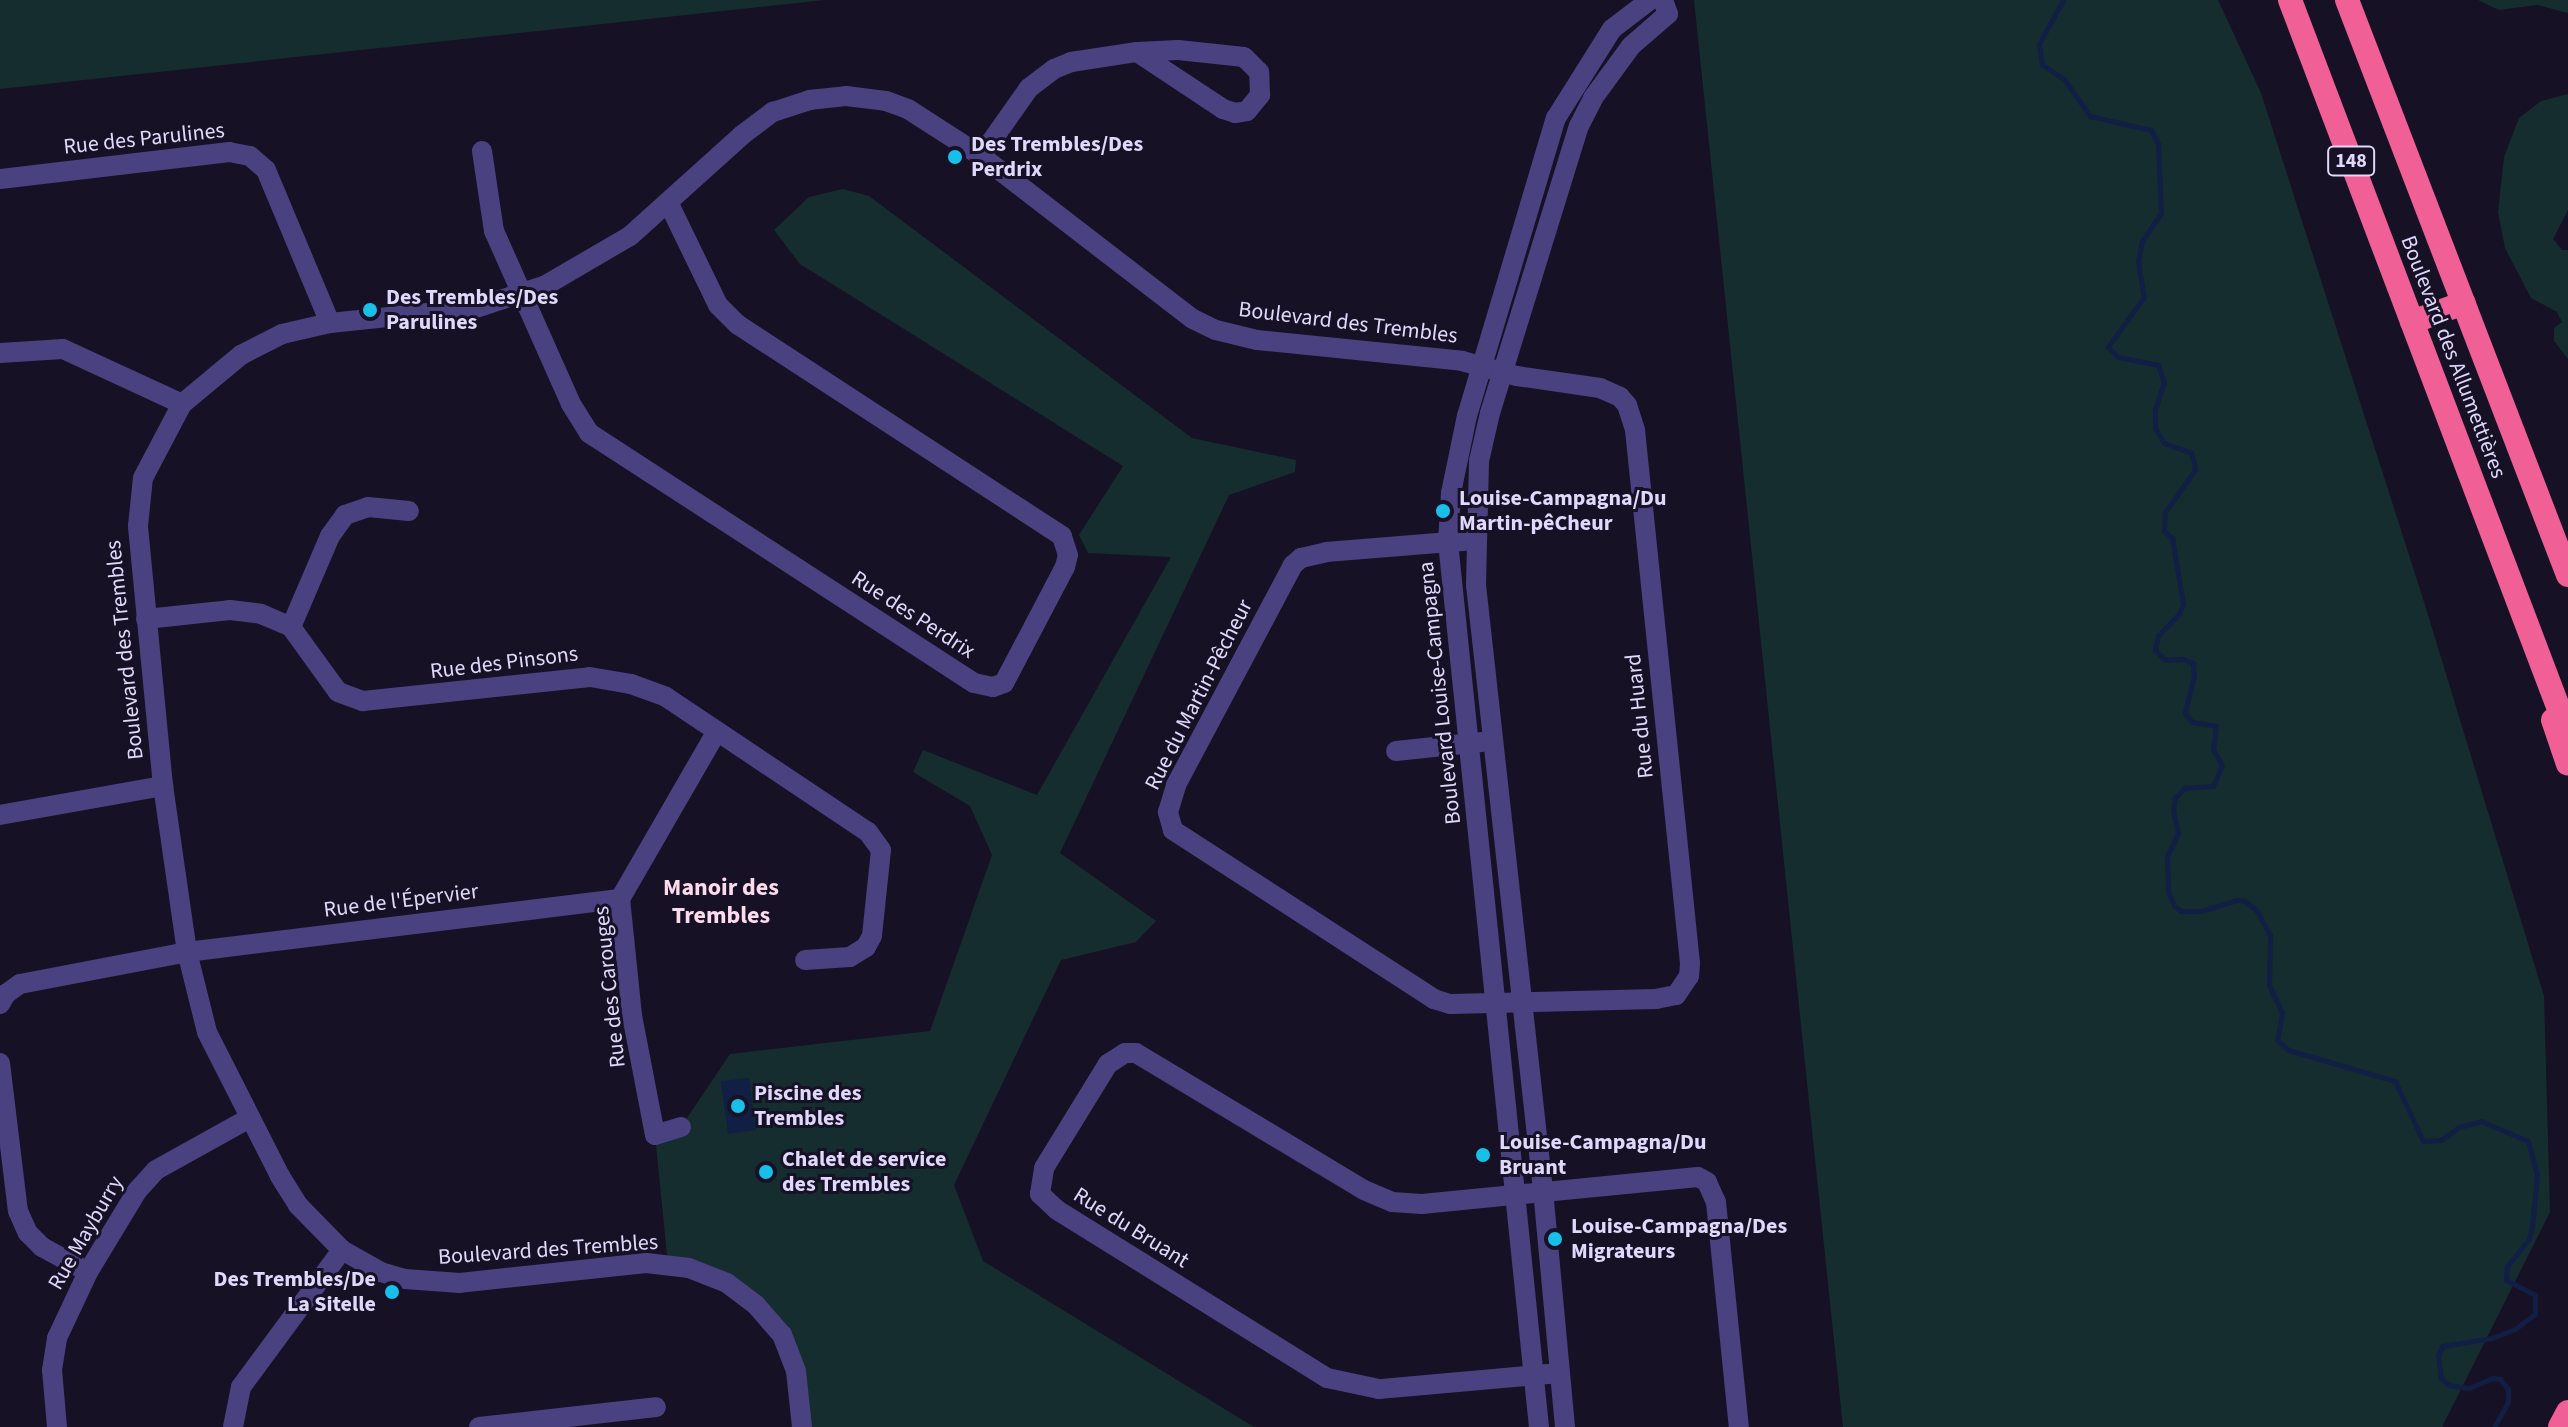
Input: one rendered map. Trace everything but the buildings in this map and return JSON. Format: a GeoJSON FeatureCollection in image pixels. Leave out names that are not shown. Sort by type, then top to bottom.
{"type":"FeatureCollection","features":[{"type":"Feature","properties":{"kind":"highway","name":"Boulevard des Allumettières"},"geometry":{"type":"LineString","coordinates":[[2290,0],[2568,733]]}},
{"type":"Feature","properties":{"kind":"highway","name":"Boulevard des Allumettières"},"geometry":{"type":"LineString","coordinates":[[2347,0],[2568,575]]}},
{"type":"Feature","properties":{"kind":"highway"},"geometry":{"type":"LineString","coordinates":[[2412,322],[2464,303]]}},
{"type":"Feature","properties":{"kind":"highway"},"geometry":{"type":"LineString","coordinates":[[2460,450],[2568,764]]}},
{"type":"Feature","properties":{"kind":"highway"},"geometry":{"type":"LineString","coordinates":[[2560,1427],[2568,1412]]}},
{"type":"Feature","properties":{"kind":"street","name":"Boulevard Louise-Campagna"},"geometry":{"type":"LineString","coordinates":[[1539,1427],[1448,542],[1458,451],[1556,118],[1612,29],[1650,0]]}},
{"type":"Feature","properties":{"kind":"street"},"geometry":{"type":"LineString","coordinates":[[1565,1427],[1543,1190],[1476,585],[1479,461],[1579,126],[1593,98],[1631,46],[1668,14],[1663,0]]}},
{"type":"Feature","properties":{"kind":"street"},"geometry":{"type":"LineString","coordinates":[[981,156],[1040,77],[1071,62],[1137,52],[1178,50],[1244,57],[1259,72],[1260,95],[1247,111],[1235,113],[1223,109],[1137,52]]}},
{"type":"Feature","properties":{"kind":"street","name":"Boulevard des Trembles"},"geometry":{"type":"LineString","coordinates":[[802,1427],[796,1371],[782,1335],[741,1292],[707,1274],[646,1263],[431,1284],[381,1272],[342,1250],[298,1205],[248,1119],[207,1032],[187,952],[163,786],[138,555],[139,501],[152,456],[182,404],[222,368],[262,343],[330,323],[445,313],[523,294],[607,253],[757,122],[790,106],[827,97],[866,97],[908,109],[981,156],[1193,319],[1216,330],[1257,340],[1462,361],[1503,373]]}},
{"type":"Feature","properties":{"kind":"street"},"geometry":{"type":"LineString","coordinates":[[482,151],[494,231],[523,294]]}},
{"type":"Feature","properties":{"kind":"street","name":"Rue des Parulines"},"geometry":{"type":"LineString","coordinates":[[0,179],[229,152],[250,156],[266,170],[330,323]]}},
{"type":"Feature","properties":{"kind":"street","name":"Rue des Perdrix"},"geometry":{"type":"LineString","coordinates":[[523,294],[571,404],[589,433],[974,683],[993,687],[1004,683],[1065,567],[1068,555],[1062,536],[738,325],[718,305],[668,202]]}},
{"type":"Feature","properties":{"kind":"street"},"geometry":{"type":"LineString","coordinates":[[0,353],[63,349],[182,404]]}},
{"type":"Feature","properties":{"kind":"street","name":"Rue du Huard"},"geometry":{"type":"LineString","coordinates":[[1503,373],[1612,391],[1627,405],[1632,415],[1690,963],[1683,987],[1666,998],[1520,1000]]}},
{"type":"Feature","properties":{"kind":"street"},"geometry":{"type":"LineString","coordinates":[[146,619],[245,611],[291,627],[330,536],[345,515],[368,507],[409,511]]}},
{"type":"Feature","properties":{"kind":"street","name":"Rue du Martin-Pêcheur"},"geometry":{"type":"LineString","coordinates":[[1475,540],[1326,552],[1301,558],[1293,565],[1176,785],[1169,821],[1183,840],[1434,999],[1450,1004],[1520,1000]]}},
{"type":"Feature","properties":{"kind":"street","name":"Rue des Pinsons"},"geometry":{"type":"LineString","coordinates":[[291,627],[328,681],[350,699],[375,702],[590,677],[655,691],[868,832],[881,850],[872,936],[866,947],[850,957],[805,960]]}},
{"type":"Feature","properties":{"kind":"street","name":"Rue des Carouges"},"geometry":{"type":"LineString","coordinates":[[681,1127],[655,1135],[632,1015],[620,899],[716,733]]}},
{"type":"Feature","properties":{"kind":"street"},"geometry":{"type":"LineString","coordinates":[[1396,751],[1494,741]]}},
{"type":"Feature","properties":{"kind":"street"},"geometry":{"type":"LineString","coordinates":[[0,815],[163,786]]}},
{"type":"Feature","properties":{"kind":"street","name":"Rue de l'Épervier"},"geometry":{"type":"LineString","coordinates":[[0,1004],[6,994],[20,984],[187,952],[620,899]]}},
{"type":"Feature","properties":{"kind":"street","name":"Rue du Bruant"},"geometry":{"type":"LineString","coordinates":[[1514,1194],[1422,1204],[1377,1197],[1136,1053],[1125,1053],[1108,1064],[1040,1180],[1040,1194],[1056,1209],[1327,1378],[1379,1389],[1534,1376]]}},
{"type":"Feature","properties":{"kind":"street"},"geometry":{"type":"LineString","coordinates":[[0,1063],[18,1211],[28,1233],[42,1247],[88,1272]]}},
{"type":"Feature","properties":{"kind":"street","name":"Rue Mayburry"},"geometry":{"type":"LineString","coordinates":[[57,1427],[53,1354],[62,1322],[88,1272],[146,1179],[248,1119]]}},
{"type":"Feature","properties":{"kind":"street"},"geometry":{"type":"LineString","coordinates":[[1514,1194],[1684,1175],[1707,1182],[1716,1202],[1739,1427]]}},
{"type":"Feature","properties":{"kind":"street"},"geometry":{"type":"LineString","coordinates":[[233,1427],[241,1387],[342,1250]]}},
{"type":"Feature","properties":{"kind":"street"},"geometry":{"type":"LineString","coordinates":[[1534,1376],[1559,1373]]}},
{"type":"Feature","properties":{"kind":"street"},"geometry":{"type":"LineString","coordinates":[[479,1427],[573,1422],[656,1407]]}},
{"type":"Feature","properties":{"kind":"green space"},"geometry":{"type":"Polygon","coordinates":[[[0,0],[825,0],[0,89],[0,0]]]}},
{"type":"Feature","properties":{"kind":"green space"},"geometry":{"type":"Polygon","coordinates":[[[1694,0],[2218,0],[2261,93],[2425,605],[2544,996],[2550,1212],[2442,1427],[1843,1427],[1694,0]]]}},
{"type":"Feature","properties":{"kind":"green space"},"geometry":{"type":"Polygon","coordinates":[[[2478,0],[2568,0],[2568,13],[2537,5],[2499,10],[2478,0]]]}},
{"type":"Feature","properties":{"kind":"green space"},"geometry":{"type":"Polygon","coordinates":[[[2568,94],[2568,210],[2553,239],[2562,250],[2568,250],[2568,359],[2554,341],[2554,328],[2562,322],[2557,312],[2531,298],[2505,248],[2498,212],[2504,157],[2519,118],[2541,101],[2568,94]]]}},
{"type":"Feature","properties":{"kind":"green space"},"geometry":{"type":"Polygon","coordinates":[[[843,189],[869,196],[1192,438],[1296,460],[1295,472],[1229,495],[1060,853],[1156,921],[1136,942],[1061,960],[954,1185],[983,1261],[1254,1427],[802,1427],[800,1395],[756,1305],[668,1265],[655,1135],[681,1127],[730,1054],[930,1031],[992,855],[970,806],[913,772],[923,750],[1037,795],[1171,557],[1088,553],[1079,535],[1123,466],[800,264],[774,230],[809,197],[843,189]]]}},
{"type":"Feature","properties":{"kind":"water","name":"Piscine des Trembles"},"geometry":{"type":"Polygon","coordinates":[[[749,1078],[756,1130],[728,1134],[721,1081],[749,1078]]]}},
{"type":"Feature","properties":{"kind":"waterway"},"geometry":{"type":"LineString","coordinates":[[2063,0],[2039,44],[2042,65],[2064,79],[2090,116],[2151,130],[2158,144],[2161,213],[2142,241],[2138,261],[2144,297],[2108,347],[2118,357],[2158,365],[2164,382],[2155,410],[2155,428],[2164,443],[2191,453],[2194,462],[2195,470],[2165,512],[2164,531],[2172,538],[2183,604],[2179,614],[2158,636],[2155,650],[2165,660],[2183,659],[2193,663],[2194,676],[2185,713],[2192,722],[2216,726],[2213,749],[2222,765],[2213,786],[2184,788],[2175,798],[2173,811],[2178,833],[2167,857],[2168,891],[2174,906],[2181,911],[2201,911],[2237,900],[2245,901],[2257,911],[2270,935],[2269,985],[2282,1013],[2277,1040],[2288,1050],[2395,1081],[2423,1141],[2441,1140],[2459,1127],[2481,1121],[2528,1141],[2537,1175],[2532,1227],[2529,1239],[2507,1266],[2506,1280],[2535,1295],[2535,1314],[2515,1329],[2492,1338],[2443,1346],[2438,1355],[2441,1378],[2449,1385],[2469,1388],[2493,1378],[2500,1379],[2508,1389],[2508,1402],[2494,1427]]}},
{"type":"Feature","properties":{"kind":"place","name":"Des Trembles/Des Perdrix"},"geometry":{"type":"Point","coordinates":[955,157]}},
{"type":"Feature","properties":{"kind":"place","name":"Des Trembles/Des Parulines"},"geometry":{"type":"Point","coordinates":[370,310]}},
{"type":"Feature","properties":{"kind":"place","name":"Louise-Campagna/Du Martin-pêCheur"},"geometry":{"type":"Point","coordinates":[1443,511]}},
{"type":"Feature","properties":{"kind":"place","name":"Piscine des Trembles"},"geometry":{"type":"Point","coordinates":[738,1106]}},
{"type":"Feature","properties":{"kind":"place","name":"Louise-Campagna/Du Bruant"},"geometry":{"type":"Point","coordinates":[1483,1155]}},
{"type":"Feature","properties":{"kind":"place","name":"Chalet de service des Trembles"},"geometry":{"type":"Point","coordinates":[766,1172]}},
{"type":"Feature","properties":{"kind":"place","name":"Louise-Campagna/Des Migrateurs"},"geometry":{"type":"Point","coordinates":[1555,1239]}},
{"type":"Feature","properties":{"kind":"place","name":"Des Trembles/De La Sitelle"},"geometry":{"type":"Point","coordinates":[392,1292]}},
{"type":"Feature","properties":{"kind":"district","name":"Manoir des Trembles"},"geometry":{"type":"Point","coordinates":[721,902]}}]}
